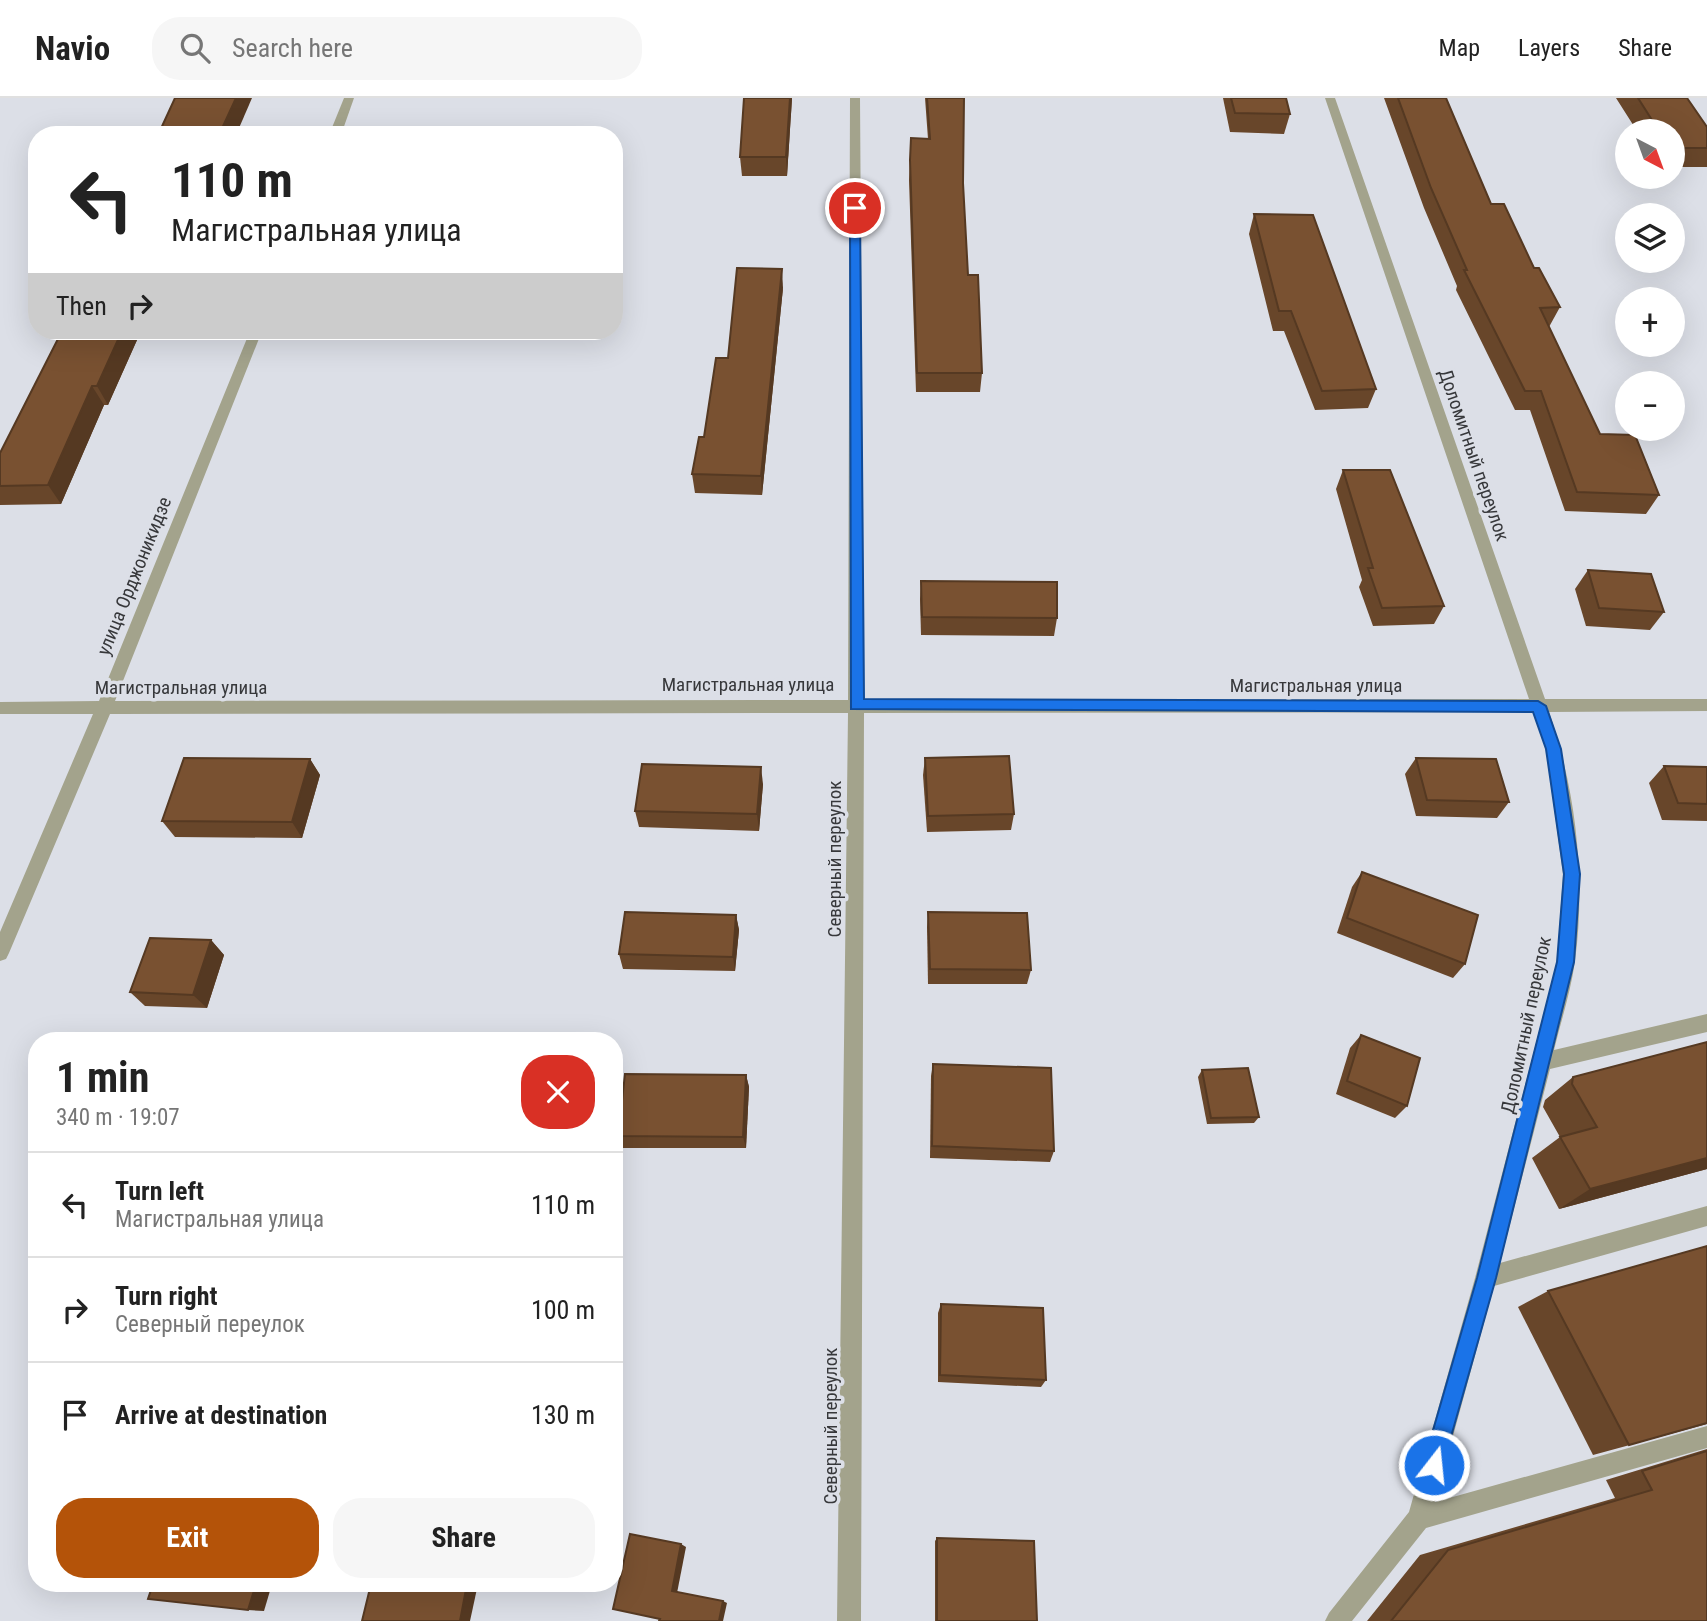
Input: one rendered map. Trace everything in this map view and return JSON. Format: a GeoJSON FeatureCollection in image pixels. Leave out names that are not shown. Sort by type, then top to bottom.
{"type":"FeatureCollection","features":[{"type":"Feature","properties":{"kind":"street"},"geometry":{"type":"LineString","coordinates":[[338,126],[349,98]]}},
{"type":"Feature","properties":{"kind":"street","name":"Северный переулок"},"geometry":{"type":"LineString","coordinates":[[849,1621],[856,705],[855,98]]}},
{"type":"Feature","properties":{"kind":"street","name":"Доломитный переулок"},"geometry":{"type":"LineString","coordinates":[[1330,98],[1554,749],[1572,874],[1566,962],[1486,1278],[1419,1518],[1337,1621]]}},
{"type":"Feature","properties":{"kind":"street","name":"улица Орджоникидзе"},"geometry":{"type":"LineString","coordinates":[[0,953],[104,708],[252,340]]}},
{"type":"Feature","properties":{"kind":"street","name":"Магистральная улица"},"geometry":{"type":"LineString","coordinates":[[0,708],[1707,705]]}},
{"type":"Feature","properties":{"kind":"street"},"geometry":{"type":"LineString","coordinates":[[1542,1062],[1707,1023]]}},
{"type":"Feature","properties":{"kind":"street"},"geometry":{"type":"LineString","coordinates":[[1486,1278],[1707,1216]]}},
{"type":"Feature","properties":{"kind":"street"},"geometry":{"type":"LineString","coordinates":[[1419,1518],[1707,1437]]}},
{"type":"Feature","properties":{"kind":"building"},"geometry":{"type":"Polygon","coordinates":[[[175,98],[236,98],[223,126],[162,126],[175,98]]]}},
{"type":"Feature","properties":{"kind":"building"},"geometry":{"type":"Polygon","coordinates":[[[744,98],[790,98],[786,157],[740,157],[744,98]]]}},
{"type":"Feature","properties":{"kind":"building"},"geometry":{"type":"Polygon","coordinates":[[[927,98],[964,98],[963,183],[968,275],[978,275],[982,373],[917,373],[910,160],[911,138],[930,139],[927,98]]]}},
{"type":"Feature","properties":{"kind":"building"},"geometry":{"type":"Polygon","coordinates":[[[1231,98],[1286,98],[1290,114],[1235,113],[1231,98]]]}},
{"type":"Feature","properties":{"kind":"building"},"geometry":{"type":"Polygon","coordinates":[[[1398,98],[1446,98],[1491,204],[1504,204],[1534,268],[1539,268],[1560,307],[1540,308],[1600,434],[1615,434],[1615,441],[1637,441],[1659,495],[1577,492],[1541,391],[1525,391],[1464,270],[1467,270],[1431,188],[1398,98]]]}},
{"type":"Feature","properties":{"kind":"building"},"geometry":{"type":"Polygon","coordinates":[[[1638,98],[1687,98],[1707,127],[1707,148],[1685,148],[1685,119],[1651,119],[1638,98]]]}},
{"type":"Feature","properties":{"kind":"building"},"geometry":{"type":"Polygon","coordinates":[[[1254,214],[1313,215],[1376,389],[1322,391],[1291,311],[1279,311],[1254,214]]]}},
{"type":"Feature","properties":{"kind":"building"},"geometry":{"type":"Polygon","coordinates":[[[737,268],[782,269],[761,476],[692,474],[699,437],[704,437],[716,358],[728,358],[737,268]]]}},
{"type":"Feature","properties":{"kind":"building"},"geometry":{"type":"Polygon","coordinates":[[[57,340],[118,340],[97,386],[92,386],[48,485],[0,486],[0,453],[57,340]]]}},
{"type":"Feature","properties":{"kind":"building"},"geometry":{"type":"Polygon","coordinates":[[[1343,470],[1390,470],[1444,606],[1382,608],[1368,568],[1373,568],[1343,470]]]}},
{"type":"Feature","properties":{"kind":"building"},"geometry":{"type":"Polygon","coordinates":[[[1588,570],[1651,574],[1664,612],[1599,608],[1588,570]]]}},
{"type":"Feature","properties":{"kind":"building"},"geometry":{"type":"Polygon","coordinates":[[[921,581],[1057,582],[1057,618],[922,617],[921,581]]]}},
{"type":"Feature","properties":{"kind":"building"},"geometry":{"type":"Polygon","coordinates":[[[1009,756],[1014,814],[928,816],[925,758],[1009,756]]]}},
{"type":"Feature","properties":{"kind":"building"},"geometry":{"type":"Polygon","coordinates":[[[184,758],[310,759],[292,822],[162,821],[184,758]]]}},
{"type":"Feature","properties":{"kind":"building"},"geometry":{"type":"Polygon","coordinates":[[[1416,758],[1496,759],[1509,802],[1427,800],[1416,758]]]}},
{"type":"Feature","properties":{"kind":"building"},"geometry":{"type":"Polygon","coordinates":[[[642,764],[761,767],[757,814],[635,811],[642,764]]]}},
{"type":"Feature","properties":{"kind":"building"},"geometry":{"type":"Polygon","coordinates":[[[1664,766],[1707,767],[1707,804],[1678,803],[1664,766]]]}},
{"type":"Feature","properties":{"kind":"building"},"geometry":{"type":"Polygon","coordinates":[[[1362,872],[1478,915],[1465,964],[1347,918],[1362,872]]]}},
{"type":"Feature","properties":{"kind":"building"},"geometry":{"type":"Polygon","coordinates":[[[625,912],[736,915],[733,957],[619,954],[625,912]]]}},
{"type":"Feature","properties":{"kind":"building"},"geometry":{"type":"Polygon","coordinates":[[[928,912],[1027,913],[1031,970],[930,969],[928,912]]]}},
{"type":"Feature","properties":{"kind":"building"},"geometry":{"type":"Polygon","coordinates":[[[150,938],[211,940],[193,995],[130,992],[150,938]]]}},
{"type":"Feature","properties":{"kind":"building"},"geometry":{"type":"Polygon","coordinates":[[[1361,1035],[1420,1058],[1407,1106],[1347,1081],[1361,1035]]]}},
{"type":"Feature","properties":{"kind":"building"},"geometry":{"type":"Polygon","coordinates":[[[1707,1042],[1707,1158],[1590,1189],[1560,1137],[1597,1127],[1572,1084],[1573,1077],[1707,1042]]]}},
{"type":"Feature","properties":{"kind":"building"},"geometry":{"type":"Polygon","coordinates":[[[933,1064],[1051,1068],[1054,1151],[932,1146],[933,1064]]]}},
{"type":"Feature","properties":{"kind":"building"},"geometry":{"type":"Polygon","coordinates":[[[1248,1068],[1259,1117],[1211,1118],[1202,1070],[1248,1068]]]}},
{"type":"Feature","properties":{"kind":"building"},"geometry":{"type":"Polygon","coordinates":[[[625,1074],[746,1075],[743,1137],[623,1136],[625,1074]]]}},
{"type":"Feature","properties":{"kind":"building"},"geometry":{"type":"Polygon","coordinates":[[[1707,1246],[1707,1423],[1629,1445],[1548,1291],[1707,1246]]]}},
{"type":"Feature","properties":{"kind":"building"},"geometry":{"type":"Polygon","coordinates":[[[941,1304],[1043,1308],[1046,1380],[940,1375],[941,1304]]]}},
{"type":"Feature","properties":{"kind":"building"},"geometry":{"type":"Polygon","coordinates":[[[1707,1451],[1707,1621],[1391,1621],[1448,1550],[1652,1490],[1642,1471],[1707,1451]]]}},
{"type":"Feature","properties":{"kind":"building"},"geometry":{"type":"Polygon","coordinates":[[[630,1534],[681,1544],[672,1591],[723,1601],[719,1621],[659,1621],[660,1619],[613,1609],[617,1592],[623,1592],[623,1565],[630,1534]]]}},
{"type":"Feature","properties":{"kind":"building"},"geometry":{"type":"Polygon","coordinates":[[[937,1538],[1034,1541],[1037,1621],[937,1621],[937,1538]]]}},
{"type":"Feature","properties":{"kind":"building"},"geometry":{"type":"Polygon","coordinates":[[[150,1592],[254,1592],[248,1610],[148,1599],[150,1592]]]}},
{"type":"Feature","properties":{"kind":"building"},"geometry":{"type":"Polygon","coordinates":[[[369,1592],[465,1592],[460,1621],[362,1621],[369,1592]]]}},
{"type":"Feature","properties":{"kind":"route"},"geometry":{"type":"LineString","coordinates":[[855,208],[856,705],[1538,706],[1554,749],[1572,874],[1566,962],[1486,1278],[1434,1465]]}}]}
